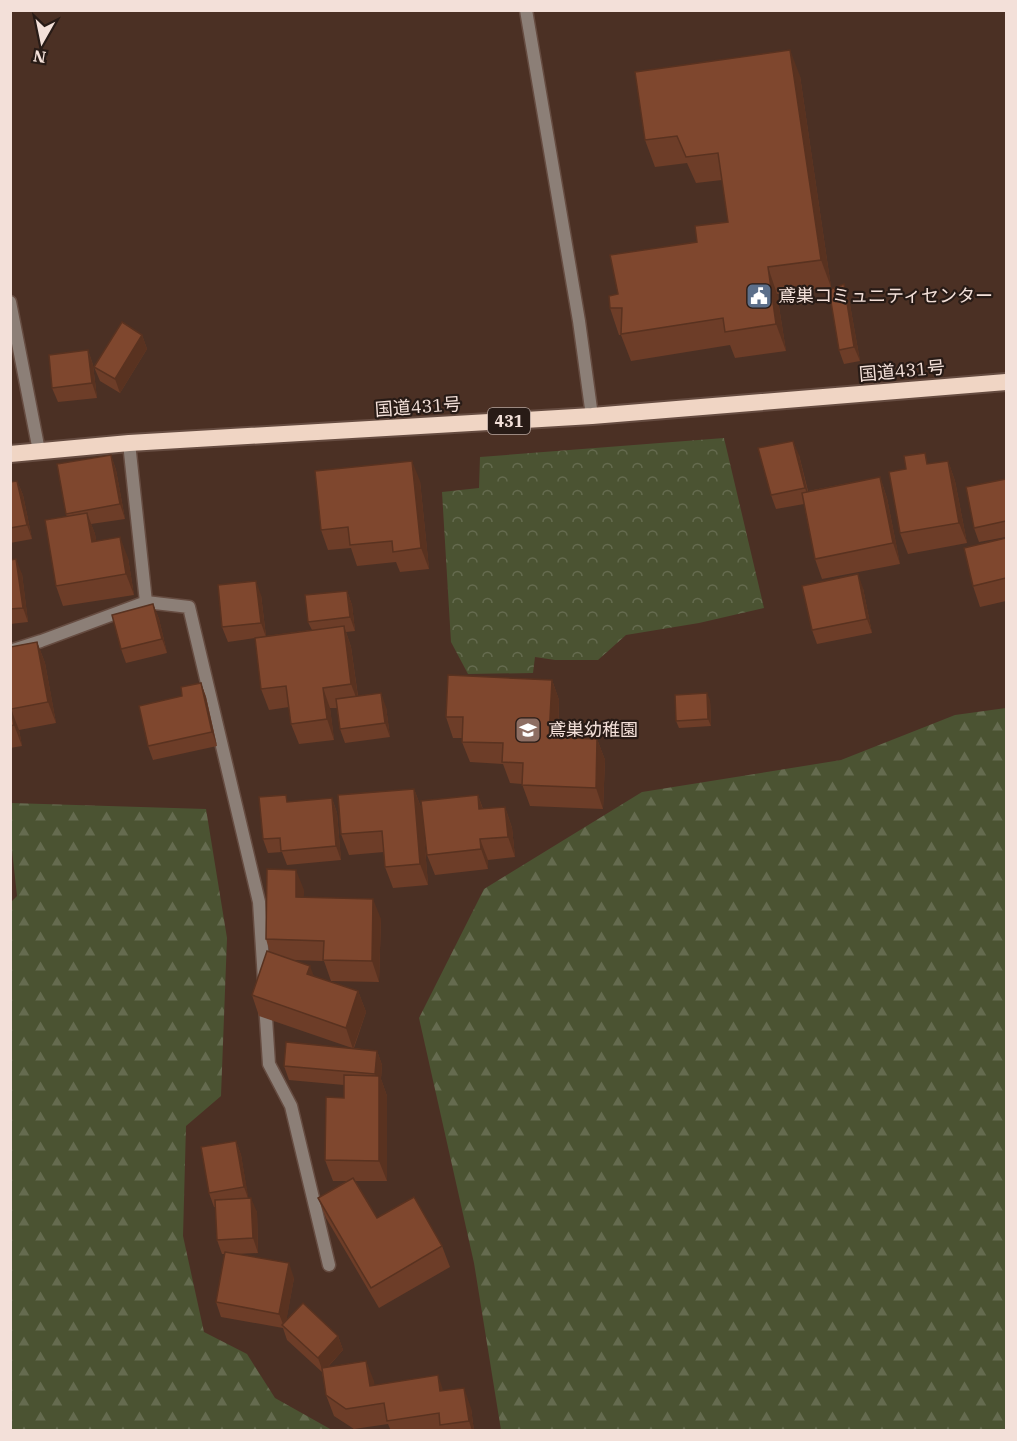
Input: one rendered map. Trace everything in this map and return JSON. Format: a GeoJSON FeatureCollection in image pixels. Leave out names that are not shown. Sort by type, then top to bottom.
{"type":"FeatureCollection","features":[{"type":"Feature","properties":{"kind":"highway","name":"国道431号"},"geometry":{"type":"LineString","coordinates":[[10,454],[129,443],[592,416],[1006,382]]}},
{"type":"Feature","properties":{"kind":"street"},"geometry":{"type":"LineString","coordinates":[[526,10],[579,321],[592,416]]}},
{"type":"Feature","properties":{"kind":"street"},"geometry":{"type":"LineString","coordinates":[[10,302],[39,451]]}},
{"type":"Feature","properties":{"kind":"street"},"geometry":{"type":"LineString","coordinates":[[129,443],[146,602]]}},
{"type":"Feature","properties":{"kind":"street"},"geometry":{"type":"LineString","coordinates":[[10,651],[146,602],[189,607],[259,902],[268,1064],[291,1106],[329,1265]]}},
{"type":"Feature","properties":{"kind":"green space"},"geometry":{"type":"Polygon","coordinates":[[[724,438],[764,608],[699,623],[626,635],[598,660],[555,660],[535,657],[533,673],[468,674],[451,642],[442,492],[479,488],[480,457],[724,438]]]}},
{"type":"Feature","properties":{"kind":"green space"},"geometry":{"type":"Polygon","coordinates":[[[1006,708],[1006,1430],[501,1430],[474,1263],[419,1018],[484,889],[642,792],[841,760],[955,715],[1006,708]]]}},
{"type":"Feature","properties":{"kind":"green space"},"geometry":{"type":"Polygon","coordinates":[[[11,803],[206,809],[227,938],[221,1096],[186,1126],[183,1236],[204,1332],[247,1354],[275,1398],[332,1430],[11,1430],[10,903],[17,896],[11,841],[11,803]]]}},
{"type":"Feature","properties":{"kind":"building"},"geometry":{"type":"Polygon","coordinates":[[[790,50],[821,260],[768,267],[776,324],[725,332],[723,318],[621,334],[622,308],[610,308],[609,296],[618,294],[610,255],[697,242],[695,226],[728,222],[718,153],[686,157],[677,136],[645,140],[635,72],[790,50]]]}},
{"type":"Feature","properties":{"kind":"building"},"geometry":{"type":"Polygon","coordinates":[[[844,284],[854,347],[839,350],[829,290],[844,284]]]}},
{"type":"Feature","properties":{"kind":"building"},"geometry":{"type":"Polygon","coordinates":[[[122,322],[142,335],[115,379],[94,367],[122,322]]]}},
{"type":"Feature","properties":{"kind":"building"},"geometry":{"type":"Polygon","coordinates":[[[88,350],[92,383],[52,388],[49,355],[88,350]]]}},
{"type":"Feature","properties":{"kind":"building"},"geometry":{"type":"Polygon","coordinates":[[[793,441],[805,488],[771,495],[758,448],[793,441]]]}},
{"type":"Feature","properties":{"kind":"building"},"geometry":{"type":"Polygon","coordinates":[[[925,453],[927,464],[948,461],[959,523],[900,533],[889,472],[906,469],[904,456],[925,453]]]}},
{"type":"Feature","properties":{"kind":"building"},"geometry":{"type":"Polygon","coordinates":[[[111,455],[120,504],[66,514],[57,464],[111,455]]]}},
{"type":"Feature","properties":{"kind":"building"},"geometry":{"type":"Polygon","coordinates":[[[412,461],[421,548],[393,552],[392,541],[350,545],[348,527],[321,530],[315,471],[412,461]]]}},
{"type":"Feature","properties":{"kind":"building"},"geometry":{"type":"Polygon","coordinates":[[[880,477],[893,543],[815,559],[802,493],[880,477]]]}},
{"type":"Feature","properties":{"kind":"building"},"geometry":{"type":"Polygon","coordinates":[[[1006,479],[1006,521],[974,528],[966,487],[1006,479]]]}},
{"type":"Feature","properties":{"kind":"building"},"geometry":{"type":"Polygon","coordinates":[[[17,481],[27,525],[10,528],[10,482],[17,481]]]}},
{"type":"Feature","properties":{"kind":"building"},"geometry":{"type":"Polygon","coordinates":[[[87,513],[92,542],[120,537],[126,574],[56,586],[45,520],[87,513]]]}},
{"type":"Feature","properties":{"kind":"building"},"geometry":{"type":"Polygon","coordinates":[[[1006,538],[1006,578],[973,586],[964,548],[1006,538]]]}},
{"type":"Feature","properties":{"kind":"building"},"geometry":{"type":"Polygon","coordinates":[[[16,559],[23,608],[10,609],[10,560],[16,559]]]}},
{"type":"Feature","properties":{"kind":"building"},"geometry":{"type":"Polygon","coordinates":[[[858,574],[867,619],[812,630],[802,586],[858,574]]]}},
{"type":"Feature","properties":{"kind":"building"},"geometry":{"type":"Polygon","coordinates":[[[256,581],[261,623],[222,627],[218,585],[256,581]]]}},
{"type":"Feature","properties":{"kind":"building"},"geometry":{"type":"Polygon","coordinates":[[[347,591],[350,617],[308,622],[305,595],[347,591]]]}},
{"type":"Feature","properties":{"kind":"building"},"geometry":{"type":"Polygon","coordinates":[[[153,604],[162,639],[121,649],[112,615],[153,604]]]}},
{"type":"Feature","properties":{"kind":"building"},"geometry":{"type":"Polygon","coordinates":[[[344,626],[351,684],[323,688],[327,719],[291,724],[286,686],[261,689],[255,638],[344,626]]]}},
{"type":"Feature","properties":{"kind":"building"},"geometry":{"type":"Polygon","coordinates":[[[37,642],[48,702],[11,709],[14,725],[10,726],[10,647],[37,642]]]}},
{"type":"Feature","properties":{"kind":"building"},"geometry":{"type":"Polygon","coordinates":[[[448,675],[552,680],[549,737],[597,739],[596,788],[522,785],[523,763],[502,762],[503,743],[462,742],[463,717],[446,717],[448,675]]]}},
{"type":"Feature","properties":{"kind":"building"},"geometry":{"type":"Polygon","coordinates":[[[201,683],[212,732],[148,746],[139,706],[182,696],[181,687],[201,683]]]}},
{"type":"Feature","properties":{"kind":"building"},"geometry":{"type":"Polygon","coordinates":[[[381,693],[385,723],[340,729],[336,699],[381,693]]]}},
{"type":"Feature","properties":{"kind":"building"},"geometry":{"type":"Polygon","coordinates":[[[707,693],[708,719],[676,721],[675,695],[707,693]]]}},
{"type":"Feature","properties":{"kind":"building"},"geometry":{"type":"Polygon","coordinates":[[[414,789],[420,864],[385,867],[382,831],[341,834],[338,795],[414,789]]]}},
{"type":"Feature","properties":{"kind":"building"},"geometry":{"type":"Polygon","coordinates":[[[286,795],[287,802],[332,798],[336,846],[281,851],[280,838],[263,839],[259,797],[286,795]]]}},
{"type":"Feature","properties":{"kind":"building"},"geometry":{"type":"Polygon","coordinates":[[[478,795],[479,809],[505,807],[508,837],[480,839],[481,849],[427,855],[421,801],[478,795]]]}},
{"type":"Feature","properties":{"kind":"building"},"geometry":{"type":"Polygon","coordinates":[[[267,869],[296,870],[296,897],[373,899],[372,961],[323,960],[324,941],[266,939],[267,869]]]}},
{"type":"Feature","properties":{"kind":"building"},"geometry":{"type":"Polygon","coordinates":[[[267,951],[310,966],[307,974],[358,991],[346,1028],[252,995],[267,951]]]}},
{"type":"Feature","properties":{"kind":"building"},"geometry":{"type":"Polygon","coordinates":[[[286,1042],[377,1051],[375,1074],[284,1066],[286,1042]]]}},
{"type":"Feature","properties":{"kind":"building"},"geometry":{"type":"Polygon","coordinates":[[[344,1075],[379,1076],[379,1161],[325,1160],[326,1097],[344,1098],[344,1075]]]}},
{"type":"Feature","properties":{"kind":"building"},"geometry":{"type":"Polygon","coordinates":[[[236,1141],[244,1187],[209,1193],[201,1147],[236,1141]]]}},
{"type":"Feature","properties":{"kind":"building"},"geometry":{"type":"Polygon","coordinates":[[[353,1178],[377,1218],[414,1197],[442,1246],[371,1288],[318,1198],[353,1178]]]}},
{"type":"Feature","properties":{"kind":"building"},"geometry":{"type":"Polygon","coordinates":[[[251,1198],[253,1238],[217,1240],[215,1200],[251,1198]]]}},
{"type":"Feature","properties":{"kind":"building"},"geometry":{"type":"Polygon","coordinates":[[[225,1252],[289,1263],[279,1314],[216,1302],[225,1252]]]}},
{"type":"Feature","properties":{"kind":"building"},"geometry":{"type":"Polygon","coordinates":[[[303,1303],[338,1336],[318,1358],[282,1325],[303,1303]]]}},
{"type":"Feature","properties":{"kind":"building"},"geometry":{"type":"Polygon","coordinates":[[[366,1361],[370,1386],[438,1375],[440,1391],[464,1388],[469,1421],[440,1425],[439,1413],[387,1421],[384,1403],[346,1409],[326,1395],[322,1368],[366,1361]]]}},
{"type":"Feature","properties":{"kind":"place","name":"鳶巣コミュニティセンター"},"geometry":{"type":"Point","coordinates":[759,296]}},
{"type":"Feature","properties":{"kind":"place","name":"鳶巣幼稚園"},"geometry":{"type":"Point","coordinates":[528,730]}}]}
